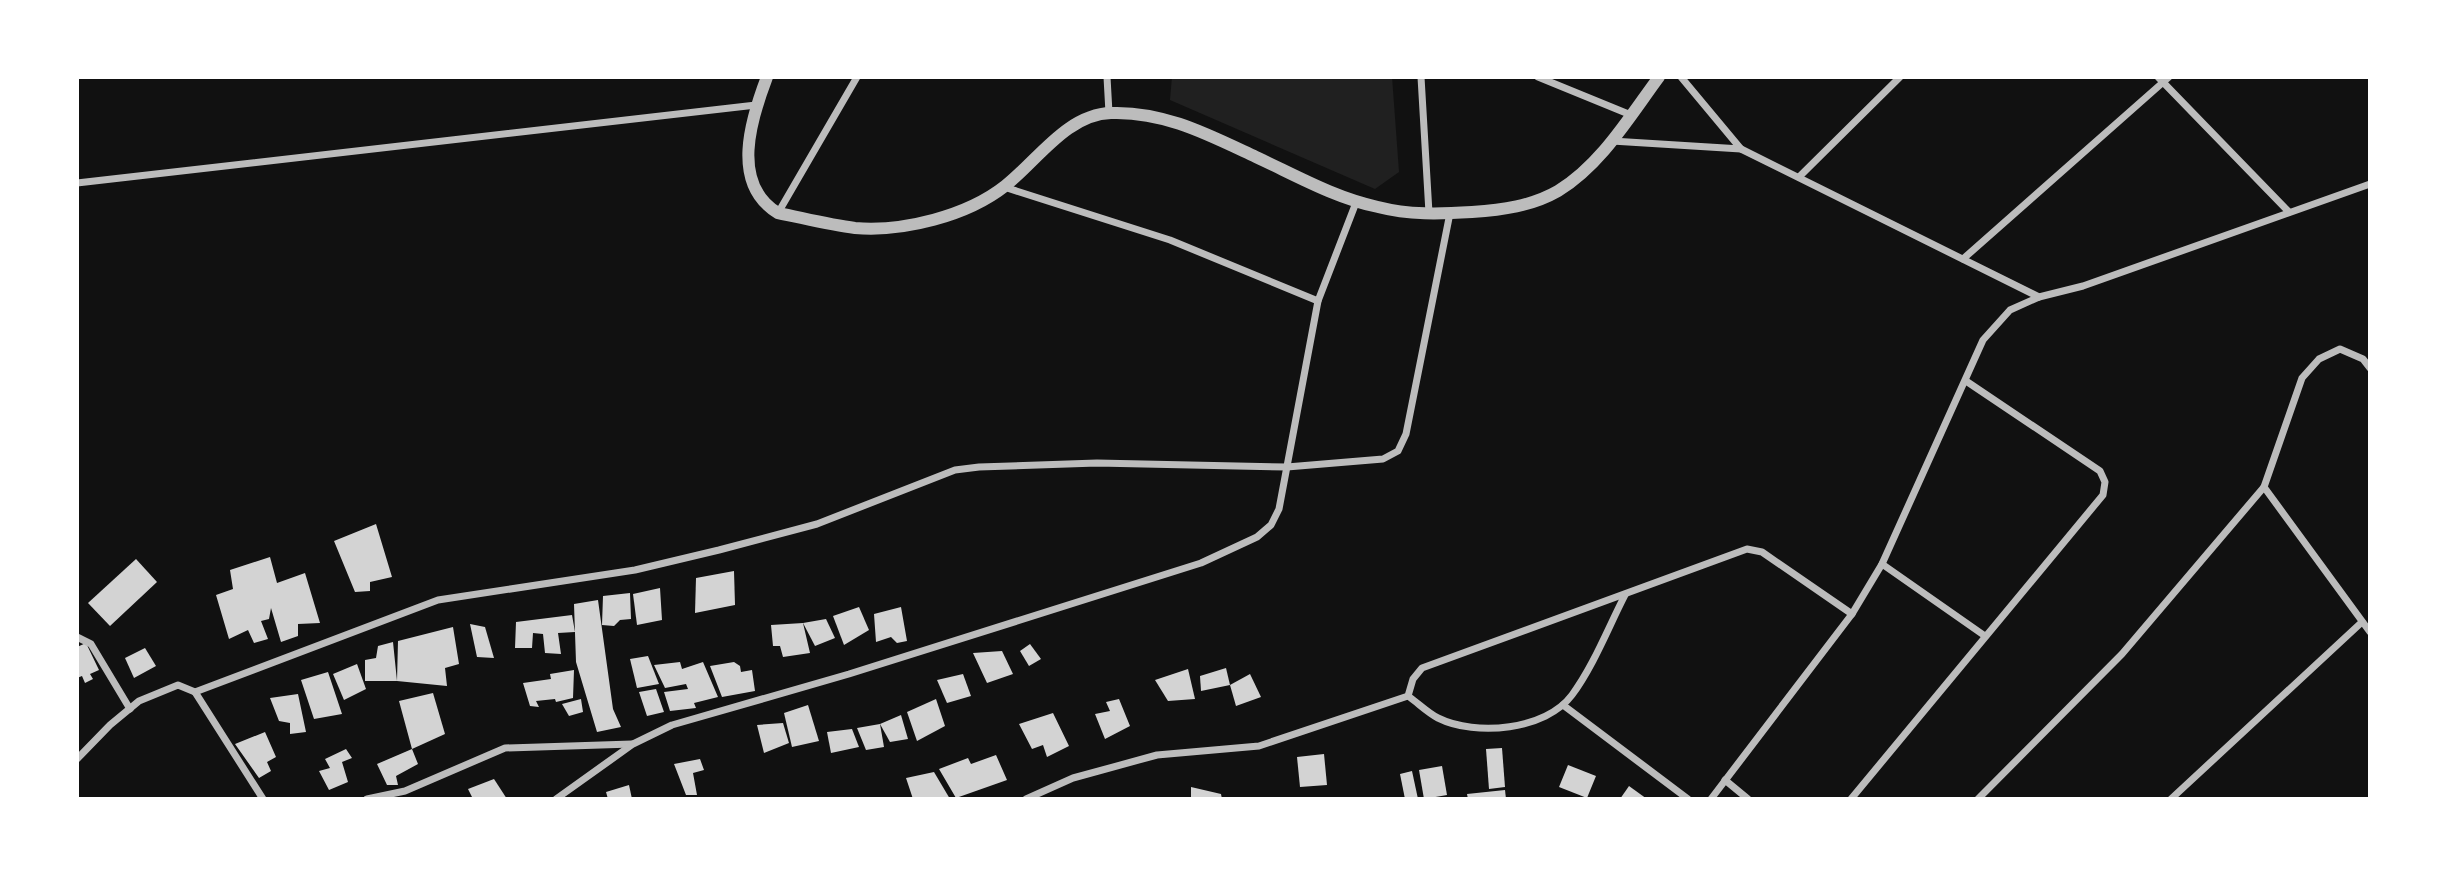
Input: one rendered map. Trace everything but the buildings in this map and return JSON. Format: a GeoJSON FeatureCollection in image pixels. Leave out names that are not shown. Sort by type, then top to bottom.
{"type":"FeatureCollection","features":[{"type":"Feature","properties":{"kind":"street"},"geometry":{"type":"LineString","coordinates":[[768,77],[756,105],[747,163],[753,188],[769,207],[778,213],[857,228],[937,220],[966,210],[1004,187],[1060,135],[1086,119],[1109,113],[1151,115],[1184,124],[1335,193],[1376,207],[1429,214],[1486,211],[1528,205],[1559,190],[1583,171],[1612,141],[1659,77]]}},
{"type":"Feature","properties":{"kind":"street"},"geometry":{"type":"LineString","coordinates":[[778,213],[858,77]]}},
{"type":"Feature","properties":{"kind":"street"},"geometry":{"type":"LineString","coordinates":[[1107,77],[1109,113]]}},
{"type":"Feature","properties":{"kind":"street"},"geometry":{"type":"LineString","coordinates":[[1421,77],[1429,214]]}},
{"type":"Feature","properties":{"kind":"street"},"geometry":{"type":"LineString","coordinates":[[1538,77],[1631,115]]}},
{"type":"Feature","properties":{"kind":"street"},"geometry":{"type":"LineString","coordinates":[[1681,77],[1741,149]]}},
{"type":"Feature","properties":{"kind":"street"},"geometry":{"type":"LineString","coordinates":[[1799,177],[1900,77]]}},
{"type":"Feature","properties":{"kind":"street"},"geometry":{"type":"LineString","coordinates":[[1963,259],[2163,79],[2289,212]]}},
{"type":"Feature","properties":{"kind":"street"},"geometry":{"type":"LineString","coordinates":[[77,183],[756,105]]}},
{"type":"Feature","properties":{"kind":"street"},"geometry":{"type":"LineString","coordinates":[[1612,141],[1741,149],[2039,297]]}},
{"type":"Feature","properties":{"kind":"street"},"geometry":{"type":"LineString","coordinates":[[1711,799],[1852,614],[1882,564],[1983,341],[2010,310],[2039,297],[2083,286],[2370,184]]}},
{"type":"Feature","properties":{"kind":"street"},"geometry":{"type":"LineString","coordinates":[[1004,187],[1170,240],[1318,301]]}},
{"type":"Feature","properties":{"kind":"street"},"geometry":{"type":"LineString","coordinates":[[556,799],[633,744],[672,725],[849,674],[1201,563],[1257,537],[1271,525],[1279,509],[1318,301],[1357,200]]}},
{"type":"Feature","properties":{"kind":"street"},"geometry":{"type":"LineString","coordinates":[[195,692],[438,600],[635,570],[719,550],[817,524],[955,470],[1097,463],[1287,467],[1383,459],[1398,451],[1406,434],[1450,213]]}},
{"type":"Feature","properties":{"kind":"street"},"geometry":{"type":"LineString","coordinates":[[1978,799],[2122,654],[2264,487],[2302,378],[2319,359],[2340,349],[2363,359],[2370,368]]}},
{"type":"Feature","properties":{"kind":"street"},"geometry":{"type":"LineString","coordinates":[[1851,799],[2103,495],[2105,482],[2100,471],[1965,380]]}},
{"type":"Feature","properties":{"kind":"street"},"geometry":{"type":"LineString","coordinates":[[2264,487],[2370,632]]}},
{"type":"Feature","properties":{"kind":"street"},"geometry":{"type":"LineString","coordinates":[[1408,696],[1413,679],[1422,668],[1747,549],[1762,552],[1852,614]]}},
{"type":"Feature","properties":{"kind":"street"},"geometry":{"type":"LineString","coordinates":[[1882,564],[1985,636]]}},
{"type":"Feature","properties":{"kind":"street"},"geometry":{"type":"LineString","coordinates":[[1408,696],[1437,718],[1465,727],[1498,730],[1550,715],[1563,705],[1582,680],[1625,595]]}},
{"type":"Feature","properties":{"kind":"street"},"geometry":{"type":"LineString","coordinates":[[2171,799],[2362,622]]}},
{"type":"Feature","properties":{"kind":"street"},"geometry":{"type":"LineString","coordinates":[[78,636],[91,644],[130,709]]}},
{"type":"Feature","properties":{"kind":"street"},"geometry":{"type":"LineString","coordinates":[[77,759],[139,701],[178,685],[195,692],[263,799]]}},
{"type":"Feature","properties":{"kind":"street"},"geometry":{"type":"LineString","coordinates":[[1026,799],[1073,778],[1157,755],[1259,746],[1408,696]]}},
{"type":"Feature","properties":{"kind":"street"},"geometry":{"type":"LineString","coordinates":[[1563,705],[1688,799]]}},
{"type":"Feature","properties":{"kind":"street"},"geometry":{"type":"LineString","coordinates":[[368,799],[405,791],[505,748],[633,744]]}},
{"type":"Feature","properties":{"kind":"street"},"geometry":{"type":"LineString","coordinates":[[1725,780],[1748,799]]}},
{"type":"Feature","properties":{"kind":"shaded area"},"geometry":{"type":"Polygon","coordinates":[[[1172,77],[1392,77],[1399,172],[1375,189],[1170,100],[1172,77]]]}}]}
